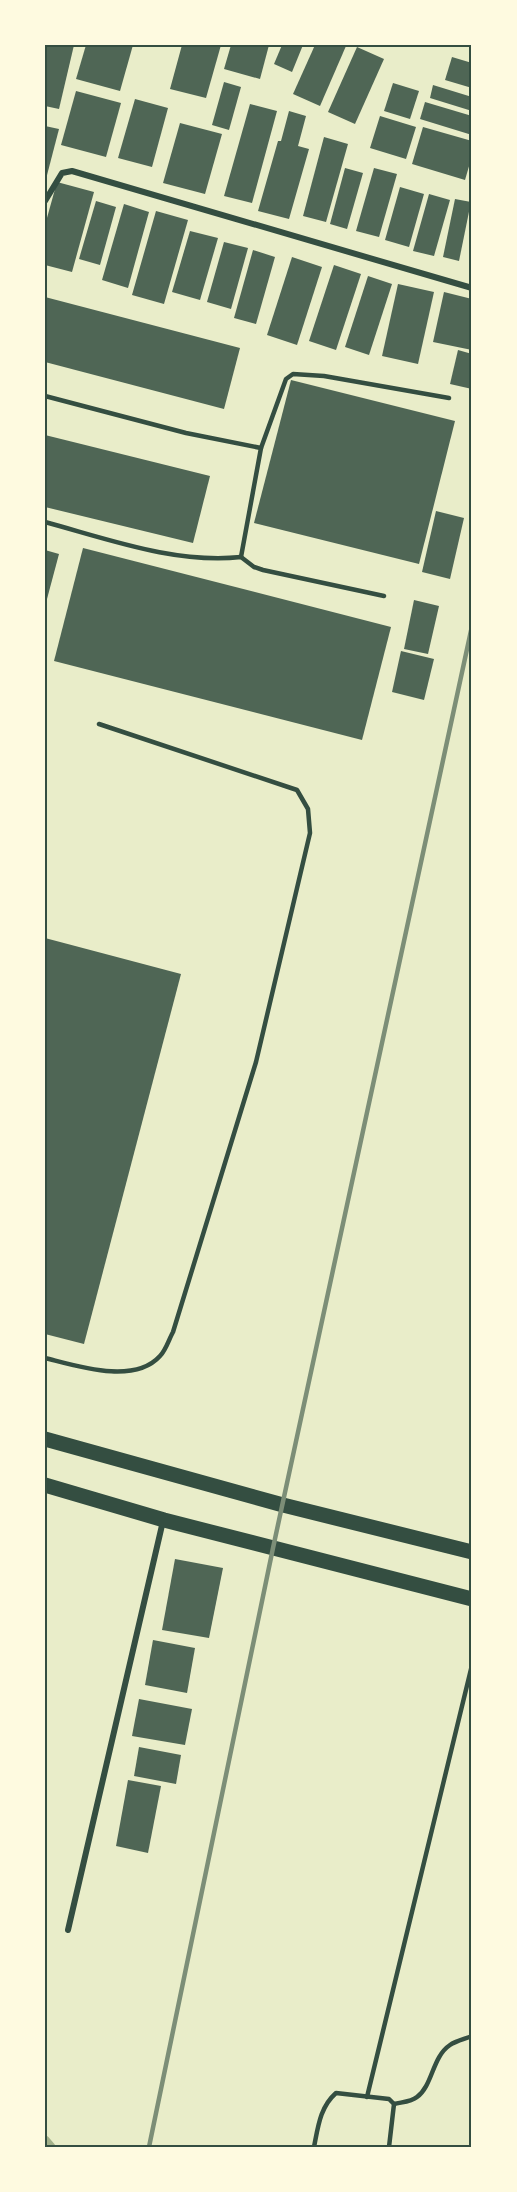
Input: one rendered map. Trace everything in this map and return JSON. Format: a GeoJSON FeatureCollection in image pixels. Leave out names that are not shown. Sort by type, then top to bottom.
{"type":"FeatureCollection","features":[{"type":"Feature","properties":{"kind":"main road"},"geometry":{"type":"LineString","coordinates":[[45,1439],[283,1505],[472,1552]]}},
{"type":"Feature","properties":{"kind":"main road"},"geometry":{"type":"LineString","coordinates":[[45,1485],[164,1520],[472,1599]]}},
{"type":"Feature","properties":{"kind":"street"},"geometry":{"type":"LineString","coordinates":[[45,201],[62,173],[72,171],[472,288]]}},
{"type":"Feature","properties":{"kind":"street"},"geometry":{"type":"LineString","coordinates":[[68,1930],[164,1520]]}},
{"type":"Feature","properties":{"kind":"lane"},"geometry":{"type":"LineString","coordinates":[[241,557],[261,448],[286,379],[293,374],[324,376],[449,398]]}},
{"type":"Feature","properties":{"kind":"lane"},"geometry":{"type":"LineString","coordinates":[[45,396],[186,433],[261,448]]}},
{"type":"Feature","properties":{"kind":"lane"},"geometry":{"type":"LineString","coordinates":[[45,522],[176,556],[221,559],[241,557],[254,567],[263,570],[384,596]]}},
{"type":"Feature","properties":{"kind":"lane"},"geometry":{"type":"LineString","coordinates":[[45,1358],[84,1368],[122,1372],[142,1369],[161,1356],[173,1332],[256,1062],[310,833],[308,809],[297,790],[99,724]]}},
{"type":"Feature","properties":{"kind":"lane"},"geometry":{"type":"LineString","coordinates":[[367,2097],[472,1665]]}},
{"type":"Feature","properties":{"kind":"lane"},"geometry":{"type":"LineString","coordinates":[[394,2104],[410,2101],[418,2096],[424,2089],[434,2064],[450,2044],[472,2036]]}},
{"type":"Feature","properties":{"kind":"lane"},"geometry":{"type":"LineString","coordinates":[[314,2147],[322,2109],[336,2093],[389,2099],[394,2104]]}},
{"type":"Feature","properties":{"kind":"lane"},"geometry":{"type":"LineString","coordinates":[[389,2147],[394,2104]]}},
{"type":"Feature","properties":{"kind":"building"},"geometry":{"type":"Polygon","coordinates":[[[45,45],[74,45],[59,109],[45,106],[45,45]]]}},
{"type":"Feature","properties":{"kind":"building"},"geometry":{"type":"Polygon","coordinates":[[[86,45],[133,45],[120,91],[76,79],[86,45]]]}},
{"type":"Feature","properties":{"kind":"building"},"geometry":{"type":"Polygon","coordinates":[[[182,45],[221,45],[206,98],[170,89],[182,45]]]}},
{"type":"Feature","properties":{"kind":"building"},"geometry":{"type":"Polygon","coordinates":[[[231,45],[269,45],[260,79],[224,69],[231,45]]]}},
{"type":"Feature","properties":{"kind":"building"},"geometry":{"type":"Polygon","coordinates":[[[282,45],[303,45],[292,72],[274,64],[282,45]]]}},
{"type":"Feature","properties":{"kind":"building"},"geometry":{"type":"Polygon","coordinates":[[[315,45],[346,46],[320,106],[293,94],[315,45]]]}},
{"type":"Feature","properties":{"kind":"building"},"geometry":{"type":"Polygon","coordinates":[[[357,47],[384,59],[355,124],[328,112],[357,47]]]}},
{"type":"Feature","properties":{"kind":"building"},"geometry":{"type":"Polygon","coordinates":[[[452,57],[472,63],[472,88],[445,80],[452,57]]]}},
{"type":"Feature","properties":{"kind":"building"},"geometry":{"type":"Polygon","coordinates":[[[224,82],[241,87],[229,130],[212,125],[224,82]]]}},
{"type":"Feature","properties":{"kind":"building"},"geometry":{"type":"Polygon","coordinates":[[[393,83],[419,91],[410,119],[384,111],[393,83]]]}},
{"type":"Feature","properties":{"kind":"building"},"geometry":{"type":"Polygon","coordinates":[[[433,85],[472,97],[472,111],[430,98],[433,85]]]}},
{"type":"Feature","properties":{"kind":"building"},"geometry":{"type":"Polygon","coordinates":[[[76,91],[121,103],[106,157],[61,145],[76,91]]]}},
{"type":"Feature","properties":{"kind":"building"},"geometry":{"type":"Polygon","coordinates":[[[135,99],[168,108],[152,167],[118,158],[135,99]]]}},
{"type":"Feature","properties":{"kind":"building"},"geometry":{"type":"Polygon","coordinates":[[[425,102],[472,116],[472,135],[420,119],[425,102]]]}},
{"type":"Feature","properties":{"kind":"building"},"geometry":{"type":"Polygon","coordinates":[[[250,104],[277,111],[252,203],[224,196],[250,104]]]}},
{"type":"Feature","properties":{"kind":"building"},"geometry":{"type":"Polygon","coordinates":[[[289,111],[306,116],[298,146],[309,149],[289,219],[258,211],[289,111]]]}},
{"type":"Feature","properties":{"kind":"building"},"geometry":{"type":"Polygon","coordinates":[[[380,116],[416,127],[406,159],[370,148],[380,116]]]}},
{"type":"Feature","properties":{"kind":"building"},"geometry":{"type":"Polygon","coordinates":[[[180,123],[222,134],[205,194],[163,183],[180,123]]]}},
{"type":"Feature","properties":{"kind":"building"},"geometry":{"type":"Polygon","coordinates":[[[45,126],[59,129],[46,179],[45,178],[45,126]]]}},
{"type":"Feature","properties":{"kind":"building"},"geometry":{"type":"Polygon","coordinates":[[[423,127],[472,141],[472,156],[465,180],[412,164],[423,127]]]}},
{"type":"Feature","properties":{"kind":"building"},"geometry":{"type":"Polygon","coordinates":[[[324,137],[348,144],[326,222],[303,216],[324,137]]]}},
{"type":"Feature","properties":{"kind":"building"},"geometry":{"type":"Polygon","coordinates":[[[345,168],[363,173],[347,229],[330,224],[345,168]]]}},
{"type":"Feature","properties":{"kind":"building"},"geometry":{"type":"Polygon","coordinates":[[[374,168],[397,174],[379,237],[356,231],[374,168]]]}},
{"type":"Feature","properties":{"kind":"building"},"geometry":{"type":"Polygon","coordinates":[[[57,182],[94,192],[72,272],[45,265],[45,225],[57,182]]]}},
{"type":"Feature","properties":{"kind":"building"},"geometry":{"type":"Polygon","coordinates":[[[400,187],[424,194],[409,247],[385,240],[400,187]]]}},
{"type":"Feature","properties":{"kind":"building"},"geometry":{"type":"Polygon","coordinates":[[[429,194],[450,200],[434,256],[413,251],[429,194]]]}},
{"type":"Feature","properties":{"kind":"building"},"geometry":{"type":"Polygon","coordinates":[[[455,199],[471,202],[459,261],[443,257],[455,199]]]}},
{"type":"Feature","properties":{"kind":"building"},"geometry":{"type":"Polygon","coordinates":[[[96,201],[116,207],[100,265],[79,259],[96,201]]]}},
{"type":"Feature","properties":{"kind":"building"},"geometry":{"type":"Polygon","coordinates":[[[124,204],[149,212],[128,288],[102,280],[124,204]]]}},
{"type":"Feature","properties":{"kind":"building"},"geometry":{"type":"Polygon","coordinates":[[[156,211],[188,220],[164,304],[132,295],[156,211]]]}},
{"type":"Feature","properties":{"kind":"building"},"geometry":{"type":"Polygon","coordinates":[[[190,231],[218,238],[200,300],[172,292],[190,231]]]}},
{"type":"Feature","properties":{"kind":"building"},"geometry":{"type":"Polygon","coordinates":[[[224,242],[248,248],[231,309],[207,302],[224,242]]]}},
{"type":"Feature","properties":{"kind":"building"},"geometry":{"type":"Polygon","coordinates":[[[253,250],[275,257],[256,324],[234,318],[253,250]]]}},
{"type":"Feature","properties":{"kind":"building"},"geometry":{"type":"Polygon","coordinates":[[[292,257],[322,267],[297,345],[267,335],[292,257]]]}},
{"type":"Feature","properties":{"kind":"building"},"geometry":{"type":"Polygon","coordinates":[[[334,265],[361,274],[336,350],[309,341],[334,265]]]}},
{"type":"Feature","properties":{"kind":"building"},"geometry":{"type":"Polygon","coordinates":[[[368,276],[392,284],[369,355],[345,347],[368,276]]]}},
{"type":"Feature","properties":{"kind":"building"},"geometry":{"type":"Polygon","coordinates":[[[398,284],[434,292],[418,364],[382,356],[398,284]]]}},
{"type":"Feature","properties":{"kind":"building"},"geometry":{"type":"Polygon","coordinates":[[[444,292],[472,299],[472,350],[433,342],[444,292]]]}},
{"type":"Feature","properties":{"kind":"building"},"geometry":{"type":"Polygon","coordinates":[[[45,297],[240,348],[224,409],[45,362],[45,297]]]}},
{"type":"Feature","properties":{"kind":"building"},"geometry":{"type":"Polygon","coordinates":[[[458,350],[472,354],[472,389],[450,384],[458,350]]]}},
{"type":"Feature","properties":{"kind":"building"},"geometry":{"type":"Polygon","coordinates":[[[291,380],[455,421],[419,564],[254,523],[291,380]]]}},
{"type":"Feature","properties":{"kind":"building"},"geometry":{"type":"Polygon","coordinates":[[[45,435],[210,476],[193,543],[45,507],[45,435]]]}},
{"type":"Feature","properties":{"kind":"building"},"geometry":{"type":"Polygon","coordinates":[[[436,511],[464,518],[450,579],[422,572],[436,511]]]}},
{"type":"Feature","properties":{"kind":"building"},"geometry":{"type":"Polygon","coordinates":[[[83,548],[391,627],[362,740],[54,661],[83,548]]]}},
{"type":"Feature","properties":{"kind":"building"},"geometry":{"type":"Polygon","coordinates":[[[45,550],[59,554],[47,599],[45,599],[45,550]]]}},
{"type":"Feature","properties":{"kind":"building"},"geometry":{"type":"Polygon","coordinates":[[[414,600],[439,606],[428,654],[404,649],[414,600]]]}},
{"type":"Feature","properties":{"kind":"building"},"geometry":{"type":"Polygon","coordinates":[[[401,651],[434,659],[424,700],[392,692],[401,651]]]}},
{"type":"Feature","properties":{"kind":"building"},"geometry":{"type":"Polygon","coordinates":[[[45,938],[181,974],[84,1344],[45,1334],[45,938]]]}},
{"type":"Feature","properties":{"kind":"building"},"geometry":{"type":"Polygon","coordinates":[[[175,1559],[223,1568],[209,1638],[162,1630],[175,1559]]]}},
{"type":"Feature","properties":{"kind":"building"},"geometry":{"type":"Polygon","coordinates":[[[153,1640],[195,1648],[187,1693],[145,1685],[153,1640]]]}},
{"type":"Feature","properties":{"kind":"building"},"geometry":{"type":"Polygon","coordinates":[[[139,1699],[192,1709],[185,1745],[132,1736],[139,1699]]]}},
{"type":"Feature","properties":{"kind":"building"},"geometry":{"type":"Polygon","coordinates":[[[139,1747],[181,1755],[176,1784],[134,1776],[139,1747]]]}},
{"type":"Feature","properties":{"kind":"building"},"geometry":{"type":"Polygon","coordinates":[[[128,1780],[161,1786],[148,1853],[116,1846],[128,1780]]]}},
{"type":"Feature","properties":{"kind":"waterway"},"geometry":{"type":"LineString","coordinates":[[45,2140],[51,2147]]}},
{"type":"Feature","properties":{"kind":"railway"},"geometry":{"type":"LineString","coordinates":[[149,2147],[273,1548],[472,626]]}}]}
